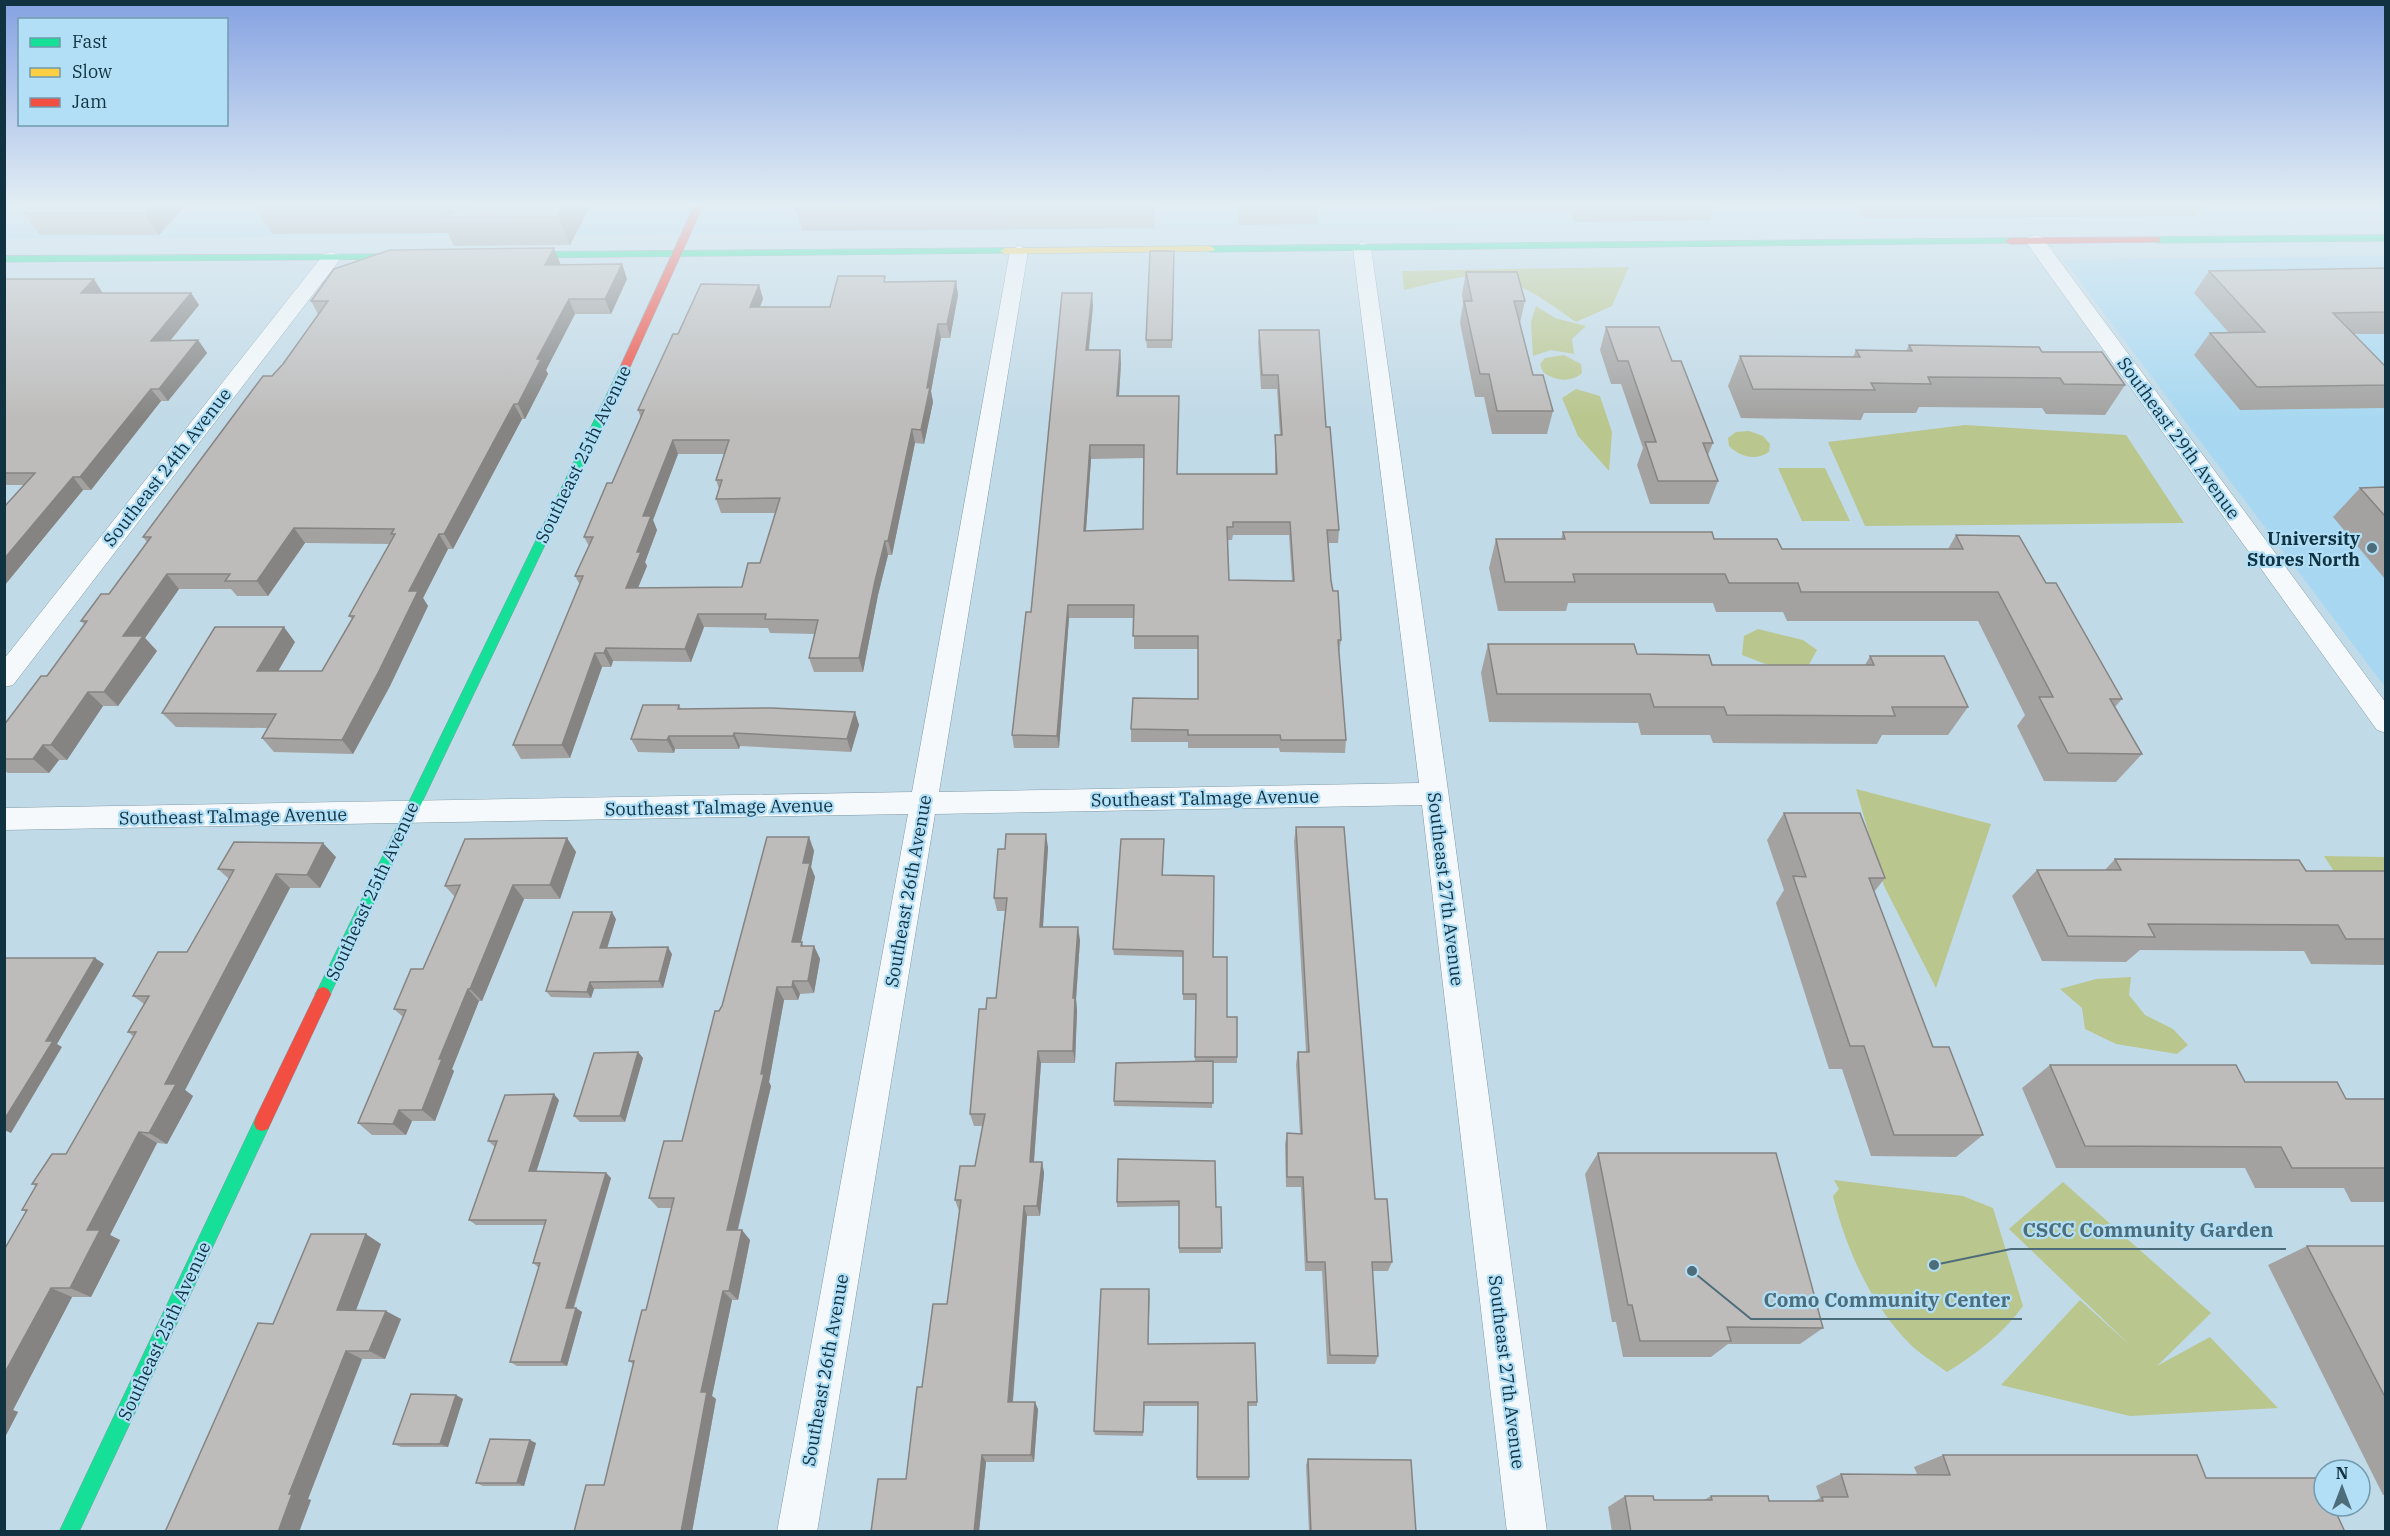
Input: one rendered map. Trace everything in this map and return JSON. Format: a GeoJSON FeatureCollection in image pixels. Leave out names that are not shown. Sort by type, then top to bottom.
{"type":"FeatureCollection","features":[{"type":"Feature","properties":{"kind":"main road","name":"Southeast 25th Avenue"},"geometry":{"type":"LineString","coordinates":[[69,1532],[409,812],[667,276]]}},
{"type":"Feature","properties":{"kind":"street","name":"Southeast 24th Avenue"},"geometry":{"type":"LineString","coordinates":[[4,678],[317,276]]}},
{"type":"Feature","properties":{"kind":"street","name":"Southeast 26th Avenue"},"geometry":{"type":"LineString","coordinates":[[798,1532],[1015,276]]}},
{"type":"Feature","properties":{"kind":"street","name":"Southeast 27th Avenue"},"geometry":{"type":"LineString","coordinates":[[1366,276],[1527,1532]]}},
{"type":"Feature","properties":{"kind":"street","name":"Southeast 29th Avenue"},"geometry":{"type":"LineString","coordinates":[[2060,276],[2385,723]]}},
{"type":"Feature","properties":{"kind":"street","name":"Southeast Talmage Avenue"},"geometry":{"type":"LineString","coordinates":[[4,819],[1434,794]]}},
{"type":"Feature","properties":{"kind":"shaded area"},"geometry":{"type":"Polygon","coordinates":[[[2076,276],[2385,276],[2385,687],[2076,276]]]}},
{"type":"Feature","properties":{"kind":"green space"},"geometry":{"type":"Polygon","coordinates":[[[1402,276],[1625,276],[1612,306],[1576,322],[1533,293],[1493,277],[1467,277],[1404,290],[1402,276]]]}},
{"type":"Feature","properties":{"kind":"green space"},"geometry":{"type":"Polygon","coordinates":[[[1536,306],[1555,318],[1586,326],[1572,339],[1574,354],[1551,350],[1533,356],[1531,322],[1536,306]]]}},
{"type":"Feature","properties":{"kind":"green space"},"geometry":{"type":"Polygon","coordinates":[[[1564,355],[1581,364],[1582,373],[1563,380],[1543,372],[1540,364],[1545,358],[1564,355]]]}},
{"type":"Feature","properties":{"kind":"green space"},"geometry":{"type":"Polygon","coordinates":[[[1576,389],[1600,396],[1612,432],[1609,471],[1578,436],[1562,398],[1576,389]]]}},
{"type":"Feature","properties":{"kind":"green space"},"geometry":{"type":"Polygon","coordinates":[[[1965,425],[2126,435],[2184,523],[1865,526],[1828,442],[1965,425]]]}},
{"type":"Feature","properties":{"kind":"green space"},"geometry":{"type":"Polygon","coordinates":[[[1749,431],[1763,436],[1770,444],[1769,452],[1754,457],[1738,453],[1729,446],[1728,438],[1736,432],[1749,431]]]}},
{"type":"Feature","properties":{"kind":"green space"},"geometry":{"type":"Polygon","coordinates":[[[1778,468],[1825,468],[1850,521],[1802,521],[1778,468]]]}},
{"type":"Feature","properties":{"kind":"green space"},"geometry":{"type":"Polygon","coordinates":[[[1758,629],[1803,640],[1817,650],[1806,670],[1784,671],[1742,655],[1744,636],[1758,629]]]}},
{"type":"Feature","properties":{"kind":"green space"},"geometry":{"type":"Polygon","coordinates":[[[1856,789],[1991,824],[1936,988],[1884,886],[1856,789]]]}},
{"type":"Feature","properties":{"kind":"green space"},"geometry":{"type":"Polygon","coordinates":[[[2324,856],[2385,857],[2385,951],[2324,856]]]}},
{"type":"Feature","properties":{"kind":"green space"},"geometry":{"type":"Polygon","coordinates":[[[2131,977],[2129,995],[2145,1015],[2173,1029],[2188,1045],[2177,1054],[2116,1044],[2085,1029],[2082,1008],[2060,989],[2096,979],[2131,977]]]}},
{"type":"Feature","properties":{"kind":"green space"},"geometry":{"type":"Polygon","coordinates":[[[1834,1180],[1963,1196],[1993,1208],[2023,1306],[2007,1326],[1988,1343],[1947,1372],[1910,1344],[1883,1312],[1872,1294],[1853,1256],[1838,1216],[1833,1196],[1839,1189],[1834,1180]]]}},
{"type":"Feature","properties":{"kind":"green space"},"geometry":{"type":"Polygon","coordinates":[[[2063,1182],[2211,1313],[2157,1366],[2210,1337],[2278,1408],[2130,1416],[2001,1385],[2080,1300],[2132,1347],[2009,1229],[2063,1182]]]}},
{"type":"Feature","properties":{"kind":"building"},"geometry":{"type":"Polygon","coordinates":[[[329,276],[616,276],[605,299],[569,299],[537,359],[541,359],[518,404],[514,404],[444,534],[439,534],[409,591],[418,591],[342,740],[262,738],[276,714],[162,713],[215,627],[284,627],[257,671],[322,671],[354,616],[349,616],[395,534],[391,534],[394,529],[294,528],[257,581],[225,581],[230,574],[167,574],[123,636],[143,636],[104,692],[88,692],[51,745],[43,745],[33,759],[4,759],[4,725],[41,676],[47,676],[87,621],[81,621],[101,594],[109,594],[151,537],[143,537],[263,376],[272,376],[283,364],[328,301],[311,301],[329,276]]]}},
{"type":"Feature","properties":{"kind":"building"},"geometry":{"type":"Polygon","coordinates":[[[838,276],[885,276],[884,282],[956,281],[947,324],[938,324],[927,388],[930,387],[921,430],[912,429],[888,541],[885,541],[875,581],[859,658],[809,658],[818,620],[765,619],[766,614],[698,614],[685,649],[606,648],[604,653],[595,653],[562,745],[513,745],[583,576],[575,576],[593,537],[584,537],[607,483],[612,483],[644,410],[638,410],[673,334],[678,334],[701,284],[759,285],[750,307],[830,307],[838,276]],[[673,440],[643,516],[651,516],[637,552],[641,552],[626,588],[742,587],[748,563],[760,563],[780,498],[716,499],[722,480],[716,480],[729,440],[673,440]]]}},
{"type":"Feature","properties":{"kind":"building"},"geometry":{"type":"Polygon","coordinates":[[[1149,276],[1173,276],[1172,340],[1146,340],[1149,276]]]}},
{"type":"Feature","properties":{"kind":"building"},"geometry":{"type":"Polygon","coordinates":[[[1467,276],[1518,276],[1525,301],[1514,301],[1533,375],[1543,375],[1553,411],[1497,411],[1489,374],[1480,374],[1464,301],[1472,301],[1467,276]]]}},
{"type":"Feature","properties":{"kind":"building"},"geometry":{"type":"Polygon","coordinates":[[[2213,276],[2385,276],[2385,312],[2333,313],[2385,366],[2385,385],[2257,387],[2210,333],[2265,332],[2213,276]]]}},
{"type":"Feature","properties":{"kind":"building"},"geometry":{"type":"Polygon","coordinates":[[[4,279],[94,279],[81,293],[191,293],[151,341],[198,340],[159,389],[151,389],[80,477],[73,477],[4,559],[4,507],[35,473],[4,473],[4,279]]]}},
{"type":"Feature","properties":{"kind":"building"},"geometry":{"type":"Polygon","coordinates":[[[1062,293],[1092,293],[1086,350],[1120,350],[1117,396],[1179,396],[1177,474],[1277,474],[1275,435],[1282,435],[1278,375],[1262,375],[1259,330],[1319,330],[1326,427],[1330,427],[1339,530],[1327,530],[1331,581],[1333,591],[1338,591],[1341,640],[1338,640],[1346,740],[1281,740],[1280,735],[1188,735],[1188,730],[1131,729],[1133,698],[1198,699],[1198,636],[1133,636],[1134,605],[1068,605],[1057,736],[1012,735],[1026,612],[1031,612],[1062,293]],[[1090,445],[1084,531],[1143,529],[1144,445],[1090,445]],[[1233,522],[1233,527],[1227,527],[1229,580],[1294,581],[1290,522],[1233,522]]]}},
{"type":"Feature","properties":{"kind":"building"},"geometry":{"type":"Polygon","coordinates":[[[1606,327],[1659,327],[1672,361],[1681,361],[1713,443],[1703,443],[1718,481],[1658,481],[1645,442],[1656,442],[1628,361],[1618,361],[1606,327]]]}},
{"type":"Feature","properties":{"kind":"building"},"geometry":{"type":"Polygon","coordinates":[[[1909,345],[2039,347],[2042,352],[2102,352],[2125,385],[2064,384],[2060,378],[1928,377],[1931,384],[1871,383],[1875,390],[1753,389],[1740,356],[1860,357],[1856,350],[1912,351],[1909,345]]]}},
{"type":"Feature","properties":{"kind":"building"},"geometry":{"type":"Polygon","coordinates":[[[2385,487],[2385,516],[2360,488],[2385,487]]]}},
{"type":"Feature","properties":{"kind":"building"},"geometry":{"type":"Polygon","coordinates":[[[1563,532],[1712,532],[1714,539],[1777,539],[1782,549],[1963,549],[1956,535],[2019,536],[2046,583],[2056,583],[2122,699],[2110,699],[2142,754],[2068,753],[2039,697],[2053,697],[1998,592],[1801,592],[1798,583],[1729,583],[1725,574],[1573,574],[1575,582],[1505,582],[1496,539],[1565,539],[1563,532]]]}},
{"type":"Feature","properties":{"kind":"building"},"geometry":{"type":"Polygon","coordinates":[[[1488,644],[1634,644],[1637,654],[1709,655],[1712,665],[1874,665],[1870,656],[1944,656],[1968,707],[1892,707],[1895,716],[1727,715],[1724,707],[1654,707],[1650,694],[1497,694],[1488,644]]]}},
{"type":"Feature","properties":{"kind":"building"},"geometry":{"type":"Polygon","coordinates":[[[643,705],[679,705],[678,709],[772,708],[855,712],[847,739],[734,733],[733,736],[669,736],[667,740],[631,739],[643,705]]]}},
{"type":"Feature","properties":{"kind":"building"},"geometry":{"type":"Polygon","coordinates":[[[1784,813],[1860,813],[1885,878],[1869,878],[1933,1047],[1949,1047],[1983,1135],[1894,1135],[1864,1046],[1850,1046],[1793,876],[1806,877],[1784,813]]]}},
{"type":"Feature","properties":{"kind":"building"},"geometry":{"type":"Polygon","coordinates":[[[1296,827],[1344,827],[1375,1199],[1387,1199],[1392,1262],[1372,1262],[1378,1356],[1330,1355],[1325,1262],[1307,1262],[1303,1177],[1287,1177],[1287,1133],[1302,1134],[1298,1052],[1309,1052],[1296,827]]]}},
{"type":"Feature","properties":{"kind":"building"},"geometry":{"type":"Polygon","coordinates":[[[1006,834],[1046,834],[1040,927],[1078,927],[1073,998],[1075,998],[1073,1051],[1038,1051],[1030,1162],[1042,1162],[1037,1206],[1024,1206],[1008,1402],[1035,1402],[1031,1455],[982,1455],[974,1532],[871,1532],[878,1479],[906,1479],[917,1387],[922,1387],[933,1304],[947,1304],[961,1200],[955,1200],[960,1166],[975,1166],[985,1114],[970,1114],[979,1009],[986,1009],[987,998],[996,998],[1007,898],[994,898],[998,849],[1005,849],[1006,834]]]}},
{"type":"Feature","properties":{"kind":"building"},"geometry":{"type":"Polygon","coordinates":[[[767,837],[809,837],[803,863],[810,863],[792,942],[802,942],[801,946],[814,946],[808,981],[793,981],[792,987],[777,987],[761,1074],[764,1074],[727,1230],[742,1230],[729,1291],[723,1291],[701,1392],[707,1392],[681,1532],[574,1532],[586,1485],[604,1485],[634,1361],[629,1361],[642,1310],[646,1310],[674,1198],[649,1198],[664,1141],[682,1141],[715,1011],[719,1011],[722,1006],[767,837]]]}},
{"type":"Feature","properties":{"kind":"building"},"geometry":{"type":"Polygon","coordinates":[[[567,838],[550,885],[513,885],[439,1059],[442,1059],[422,1110],[399,1110],[393,1124],[358,1123],[406,1010],[394,1009],[411,969],[423,969],[460,885],[445,886],[465,839],[567,838]]]}},
{"type":"Feature","properties":{"kind":"building"},"geometry":{"type":"Polygon","coordinates":[[[1121,839],[1164,839],[1162,875],[1214,876],[1213,957],[1227,957],[1227,1017],[1237,1017],[1237,1057],[1195,1057],[1196,994],[1183,994],[1183,951],[1113,949],[1121,839]]]}},
{"type":"Feature","properties":{"kind":"building"},"geometry":{"type":"Polygon","coordinates":[[[234,842],[323,843],[307,875],[276,874],[165,1084],[176,1084],[149,1133],[139,1132],[87,1230],[100,1230],[70,1288],[51,1288],[4,1374],[4,1250],[27,1210],[22,1210],[37,1184],[32,1184],[52,1154],[66,1154],[136,1032],[128,1032],[149,996],[133,996],[158,952],[187,952],[234,870],[218,869],[234,842]]]}},
{"type":"Feature","properties":{"kind":"building"},"geometry":{"type":"Polygon","coordinates":[[[2115,859],[2299,860],[2306,871],[2384,871],[2385,939],[2346,939],[2338,925],[2148,924],[2155,937],[2068,936],[2037,870],[2121,870],[2115,859]]]}},
{"type":"Feature","properties":{"kind":"building"},"geometry":{"type":"Polygon","coordinates":[[[573,912],[612,912],[600,948],[668,947],[659,981],[590,982],[587,992],[546,991],[573,912]]]}},
{"type":"Feature","properties":{"kind":"building"},"geometry":{"type":"Polygon","coordinates":[[[4,958],[95,958],[46,1041],[53,1041],[4,1120],[4,958]]]}},
{"type":"Feature","properties":{"kind":"building"},"geometry":{"type":"Polygon","coordinates":[[[638,1052],[620,1116],[574,1116],[594,1053],[638,1052]]]}},
{"type":"Feature","properties":{"kind":"building"},"geometry":{"type":"Polygon","coordinates":[[[1213,1061],[1213,1103],[1114,1101],[1116,1063],[1213,1061]]]}},
{"type":"Feature","properties":{"kind":"building"},"geometry":{"type":"Polygon","coordinates":[[[2050,1065],[2236,1065],[2245,1082],[2337,1082],[2346,1099],[2385,1099],[2385,1170],[2384,1168],[2292,1168],[2281,1147],[2085,1146],[2050,1065]]]}},
{"type":"Feature","properties":{"kind":"building"},"geometry":{"type":"Polygon","coordinates":[[[554,1094],[529,1171],[606,1173],[566,1308],[576,1308],[561,1362],[510,1362],[540,1263],[533,1263],[546,1220],[469,1220],[497,1141],[488,1141],[505,1095],[554,1094]]]}},
{"type":"Feature","properties":{"kind":"building"},"geometry":{"type":"Polygon","coordinates":[[[1598,1153],[1776,1153],[1823,1328],[1727,1327],[1731,1341],[1640,1341],[1632,1305],[1628,1305],[1598,1153]]]}},
{"type":"Feature","properties":{"kind":"building"},"geometry":{"type":"Polygon","coordinates":[[[1118,1159],[1215,1161],[1216,1207],[1221,1207],[1222,1248],[1179,1248],[1179,1201],[1117,1202],[1118,1159]]]}},
{"type":"Feature","properties":{"kind":"building"},"geometry":{"type":"Polygon","coordinates":[[[311,1234],[366,1234],[337,1310],[386,1311],[369,1351],[346,1351],[289,1494],[292,1494],[278,1532],[165,1532],[258,1323],[273,1324],[311,1234]]]}},
{"type":"Feature","properties":{"kind":"building"},"geometry":{"type":"Polygon","coordinates":[[[2307,1246],[2385,1246],[2385,1397],[2307,1246]]]}},
{"type":"Feature","properties":{"kind":"building"},"geometry":{"type":"Polygon","coordinates":[[[1101,1289],[1149,1289],[1148,1344],[1255,1343],[1257,1402],[1248,1402],[1249,1477],[1197,1477],[1198,1402],[1144,1402],[1143,1432],[1094,1431],[1101,1289]]]}},
{"type":"Feature","properties":{"kind":"building"},"geometry":{"type":"Polygon","coordinates":[[[411,1394],[456,1395],[440,1444],[393,1444],[411,1394]]]}},
{"type":"Feature","properties":{"kind":"building"},"geometry":{"type":"Polygon","coordinates":[[[490,1439],[530,1440],[517,1483],[476,1483],[490,1439]]]}},
{"type":"Feature","properties":{"kind":"building"},"geometry":{"type":"Polygon","coordinates":[[[1943,1455],[2197,1455],[2206,1478],[2312,1478],[2312,1518],[2339,1518],[2345,1532],[1631,1532],[1625,1496],[1653,1496],[1654,1500],[1712,1500],[1711,1496],[1768,1496],[1769,1501],[1823,1501],[1822,1497],[1848,1497],[1841,1474],[1950,1475],[1943,1455]]]}},
{"type":"Feature","properties":{"kind":"building"},"geometry":{"type":"Polygon","coordinates":[[[1308,1459],[1411,1460],[1416,1532],[1311,1532],[1308,1459]]]}},
{"type":"Feature","properties":{"kind":"traffic: fast"},"geometry":{"type":"LineString","coordinates":[[323,994],[626,365]]}},
{"type":"Feature","properties":{"kind":"traffic: fast"},"geometry":{"type":"LineString","coordinates":[[69,1532],[262,1123]]}},
{"type":"Feature","properties":{"kind":"traffic: jam"},"geometry":{"type":"LineString","coordinates":[[626,365],[667,276]]}},
{"type":"Feature","properties":{"kind":"traffic: jam"},"geometry":{"type":"LineString","coordinates":[[262,1123],[323,994]]}},
{"type":"Feature","properties":{"kind":"place","name":"University Stores North"},"geometry":{"type":"Point","coordinates":[2372,548]}},
{"type":"Feature","properties":{"kind":"place","name":"CSCC Community Garden"},"geometry":{"type":"Point","coordinates":[1934,1265]}},
{"type":"Feature","properties":{"kind":"place","name":"Como Community Center"},"geometry":{"type":"Point","coordinates":[1692,1271]}}]}
